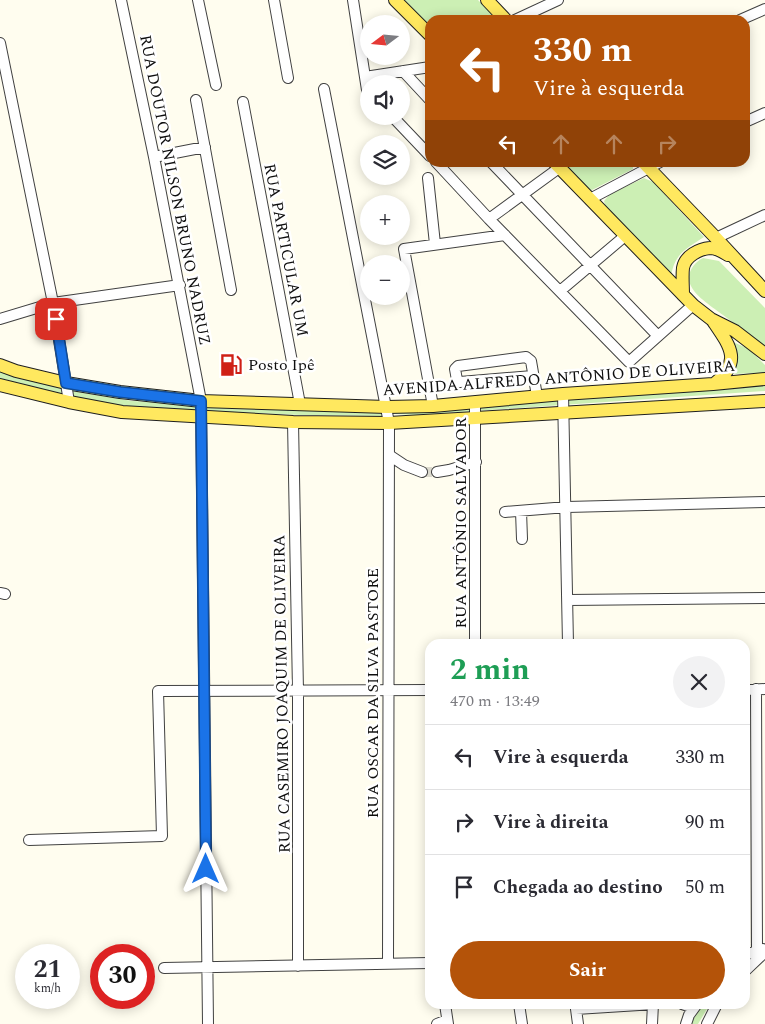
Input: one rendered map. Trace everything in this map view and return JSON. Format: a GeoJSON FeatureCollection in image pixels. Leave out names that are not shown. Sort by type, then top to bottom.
{"type":"FeatureCollection","features":[{"type":"Feature","properties":{"kind":"main road"},"geometry":{"type":"LineString","coordinates":[[395,0],[425,30]]}},
{"type":"Feature","properties":{"kind":"main road"},"geometry":{"type":"LineString","coordinates":[[487,0],[501,15]]}},
{"type":"Feature","properties":{"kind":"main road"},"geometry":{"type":"LineString","coordinates":[[559,167],[693,305],[711,319],[736,332],[765,354]]}},
{"type":"Feature","properties":{"kind":"main road"},"geometry":{"type":"LineString","coordinates":[[654,167],[765,291]]}},
{"type":"Feature","properties":{"kind":"main road"},"geometry":{"type":"LineString","coordinates":[[683,295],[684,266],[688,258],[698,252],[711,248],[720,250],[733,257]]}},
{"type":"Feature","properties":{"kind":"main road"},"geometry":{"type":"LineString","coordinates":[[711,319],[727,341],[731,352],[728,372],[713,384]]}},
{"type":"Feature","properties":{"kind":"main road","name":"AVENIDA ALFREDO ANTÔNIO DE OLIVEIRA"},"geometry":{"type":"LineString","coordinates":[[0,365],[16,371],[66,383],[120,392],[201,401],[387,407],[433,406],[537,396],[765,380]]}},
{"type":"Feature","properties":{"kind":"main road","name":"AVENIDA ALFREDO ANTÔNIO DE OLIVEIRA"},"geometry":{"type":"LineString","coordinates":[[0,385],[69,402],[122,412],[293,422],[389,423],[765,400]]}},
{"type":"Feature","properties":{"kind":"street","name":"RUA DOUTOR NILSON BRUNO NADRUZ"},"geometry":{"type":"LineString","coordinates":[[121,0],[180,285],[201,401],[208,1024]]}},
{"type":"Feature","properties":{"kind":"street"},"geometry":{"type":"LineString","coordinates":[[198,0],[216,85]]}},
{"type":"Feature","properties":{"kind":"street"},"geometry":{"type":"LineString","coordinates":[[274,0],[288,78]]}},
{"type":"Feature","properties":{"kind":"street"},"geometry":{"type":"LineString","coordinates":[[354,0],[365,75]]}},
{"type":"Feature","properties":{"kind":"street"},"geometry":{"type":"LineString","coordinates":[[526,15],[558,0]]}},
{"type":"Feature","properties":{"kind":"street"},"geometry":{"type":"LineString","coordinates":[[750,16],[765,9]]}},
{"type":"Feature","properties":{"kind":"street"},"geometry":{"type":"LineString","coordinates":[[0,42],[53,303],[69,402]]}},
{"type":"Feature","properties":{"kind":"street"},"geometry":{"type":"LineString","coordinates":[[378,75],[425,68]]}},
{"type":"Feature","properties":{"kind":"street"},"geometry":{"type":"LineString","coordinates":[[403,71],[425,95]]}},
{"type":"Feature","properties":{"kind":"street","name":"RUA OSCAR DA SILVA PASTORE"},"geometry":{"type":"LineString","coordinates":[[324,89],[389,423],[388,964]]}},
{"type":"Feature","properties":{"kind":"street"},"geometry":{"type":"LineString","coordinates":[[196,100],[231,290]]}},
{"type":"Feature","properties":{"kind":"street","name":"RUA PARTICULAR UM"},"geometry":{"type":"LineString","coordinates":[[243,102],[300,404]]}},
{"type":"Feature","properties":{"kind":"street"},"geometry":{"type":"LineString","coordinates":[[750,120],[765,113]]}},
{"type":"Feature","properties":{"kind":"street"},"geometry":{"type":"LineString","coordinates":[[401,125],[425,148]]}},
{"type":"Feature","properties":{"kind":"street"},"geometry":{"type":"LineString","coordinates":[[154,157],[204,147]]}},
{"type":"Feature","properties":{"kind":"street"},"geometry":{"type":"LineString","coordinates":[[441,167],[629,362],[693,305]]}},
{"type":"Feature","properties":{"kind":"street"},"geometry":{"type":"LineString","coordinates":[[496,167],[658,336]]}},
{"type":"Feature","properties":{"kind":"street"},"geometry":{"type":"LineString","coordinates":[[489,219],[523,194],[555,167]]}},
{"type":"Feature","properties":{"kind":"street"},"geometry":{"type":"LineString","coordinates":[[590,199],[646,167]]}},
{"type":"Feature","properties":{"kind":"street"},"geometry":{"type":"LineString","coordinates":[[428,178],[435,244]]}},
{"type":"Feature","properties":{"kind":"street"},"geometry":{"type":"LineString","coordinates":[[716,238],[765,215]]}},
{"type":"Feature","properties":{"kind":"street"},"geometry":{"type":"LineString","coordinates":[[433,406],[404,248],[505,235]]}},
{"type":"Feature","properties":{"kind":"street"},"geometry":{"type":"LineString","coordinates":[[560,291],[625,236]]}},
{"type":"Feature","properties":{"kind":"street"},"geometry":{"type":"LineString","coordinates":[[0,319],[53,303],[180,285]]}},
{"type":"Feature","properties":{"kind":"street"},"geometry":{"type":"LineString","coordinates":[[533,376],[460,382],[457,380],[455,369],[458,366],[526,357],[531,361],[537,396]]}},
{"type":"Feature","properties":{"kind":"street"},"geometry":{"type":"LineString","coordinates":[[563,394],[567,506],[568,639]]}},
{"type":"Feature","properties":{"kind":"street","name":"RUA ANTÔNIO SALVADOR"},"geometry":{"type":"LineString","coordinates":[[475,402],[476,639]]}},
{"type":"Feature","properties":{"kind":"street","name":"RUA CASEMIRO JOAQUIM DE OLIVEIRA"},"geometry":{"type":"LineString","coordinates":[[293,422],[298,691],[298,966]]}},
{"type":"Feature","properties":{"kind":"street"},"geometry":{"type":"LineString","coordinates":[[388,455],[404,465],[422,472]]}},
{"type":"Feature","properties":{"kind":"street"},"geometry":{"type":"LineString","coordinates":[[437,472],[476,462]]}},
{"type":"Feature","properties":{"kind":"street"},"geometry":{"type":"LineString","coordinates":[[505,512],[567,506],[765,502]]}},
{"type":"Feature","properties":{"kind":"street"},"geometry":{"type":"LineString","coordinates":[[521,510],[522,539]]}},
{"type":"Feature","properties":{"kind":"street"},"geometry":{"type":"LineString","coordinates":[[568,600],[765,598]]}},
{"type":"Feature","properties":{"kind":"street"},"geometry":{"type":"LineString","coordinates":[[29,840],[162,836],[158,691],[425,690]]}},
{"type":"Feature","properties":{"kind":"street"},"geometry":{"type":"LineString","coordinates":[[750,965],[761,952],[761,690]]}},
{"type":"Feature","properties":{"kind":"street"},"geometry":{"type":"LineString","coordinates":[[164,968],[425,963]]}},
{"type":"Feature","properties":{"kind":"street"},"geometry":{"type":"LineString","coordinates":[[436,1024],[447,1022],[446,1009]]}},
{"type":"Feature","properties":{"kind":"street"},"geometry":{"type":"LineString","coordinates":[[520,1009],[522,1024]]}},
{"type":"Feature","properties":{"kind":"street"},"geometry":{"type":"LineString","coordinates":[[578,1024],[576,1010],[589,1009]]}},
{"type":"Feature","properties":{"kind":"street"},"geometry":{"type":"LineString","coordinates":[[652,1024],[654,1009]]}},
{"type":"Feature","properties":{"kind":"street"},"geometry":{"type":"LineString","coordinates":[[686,1024],[690,1009]]}},
{"type":"Feature","properties":{"kind":"street"},"geometry":{"type":"LineString","coordinates":[[707,1024],[714,1009]]}},
{"type":"Feature","properties":{"kind":"green space"},"geometry":{"type":"Polygon","coordinates":[[[403,0],[478,0],[493,15],[425,15],[425,23],[403,0]]]}},
{"type":"Feature","properties":{"kind":"green space"},"geometry":{"type":"Polygon","coordinates":[[[564,167],[633,167],[633,169],[592,190],[588,189],[564,167]]]}},
{"type":"Feature","properties":{"kind":"green space"},"geometry":{"type":"Polygon","coordinates":[[[644,178],[653,182],[704,237],[682,252],[675,262],[671,276],[606,209],[604,201],[610,194],[644,178]]]}},
{"type":"Feature","properties":{"kind":"green space"},"geometry":{"type":"Polygon","coordinates":[[[703,258],[719,261],[765,308],[765,349],[693,290],[689,282],[691,270],[703,258]]]}},
{"type":"Feature","properties":{"kind":"green space"},"geometry":{"type":"Polygon","coordinates":[[[731,341],[749,349],[765,365],[765,373],[731,374],[731,341]]]}},
{"type":"Feature","properties":{"kind":"green space"},"geometry":{"type":"Polygon","coordinates":[[[0,368],[65,388],[65,395],[0,378],[0,368]]]}},
{"type":"Feature","properties":{"kind":"green space"},"geometry":{"type":"Polygon","coordinates":[[[765,384],[765,391],[417,415],[393,414],[394,411],[765,384]]]}},
{"type":"Feature","properties":{"kind":"green space"},"geometry":{"type":"Polygon","coordinates":[[[72,391],[132,401],[196,404],[195,412],[75,401],[72,391]]]}},
{"type":"Feature","properties":{"kind":"green space"},"geometry":{"type":"Polygon","coordinates":[[[204,404],[383,410],[383,416],[206,411],[204,404]]]}},
{"type":"Feature","properties":{"kind":"green space"},"geometry":{"type":"Polygon","coordinates":[[[699,1009],[707,1009],[698,1024],[691,1024],[699,1009]]]}},
{"type":"Feature","properties":{"kind":"tunnel"},"geometry":{"type":"LineString","coordinates":[[422,472],[437,472]]}},
{"type":"Feature","properties":{"kind":"place","name":"Posto Ipê"},"geometry":{"type":"Point","coordinates":[231,365]}},
{"type":"Feature","properties":{"kind":"route"},"geometry":{"type":"LineString","coordinates":[[56,319],[66,383],[120,392],[201,401],[206,869]]}}]}
